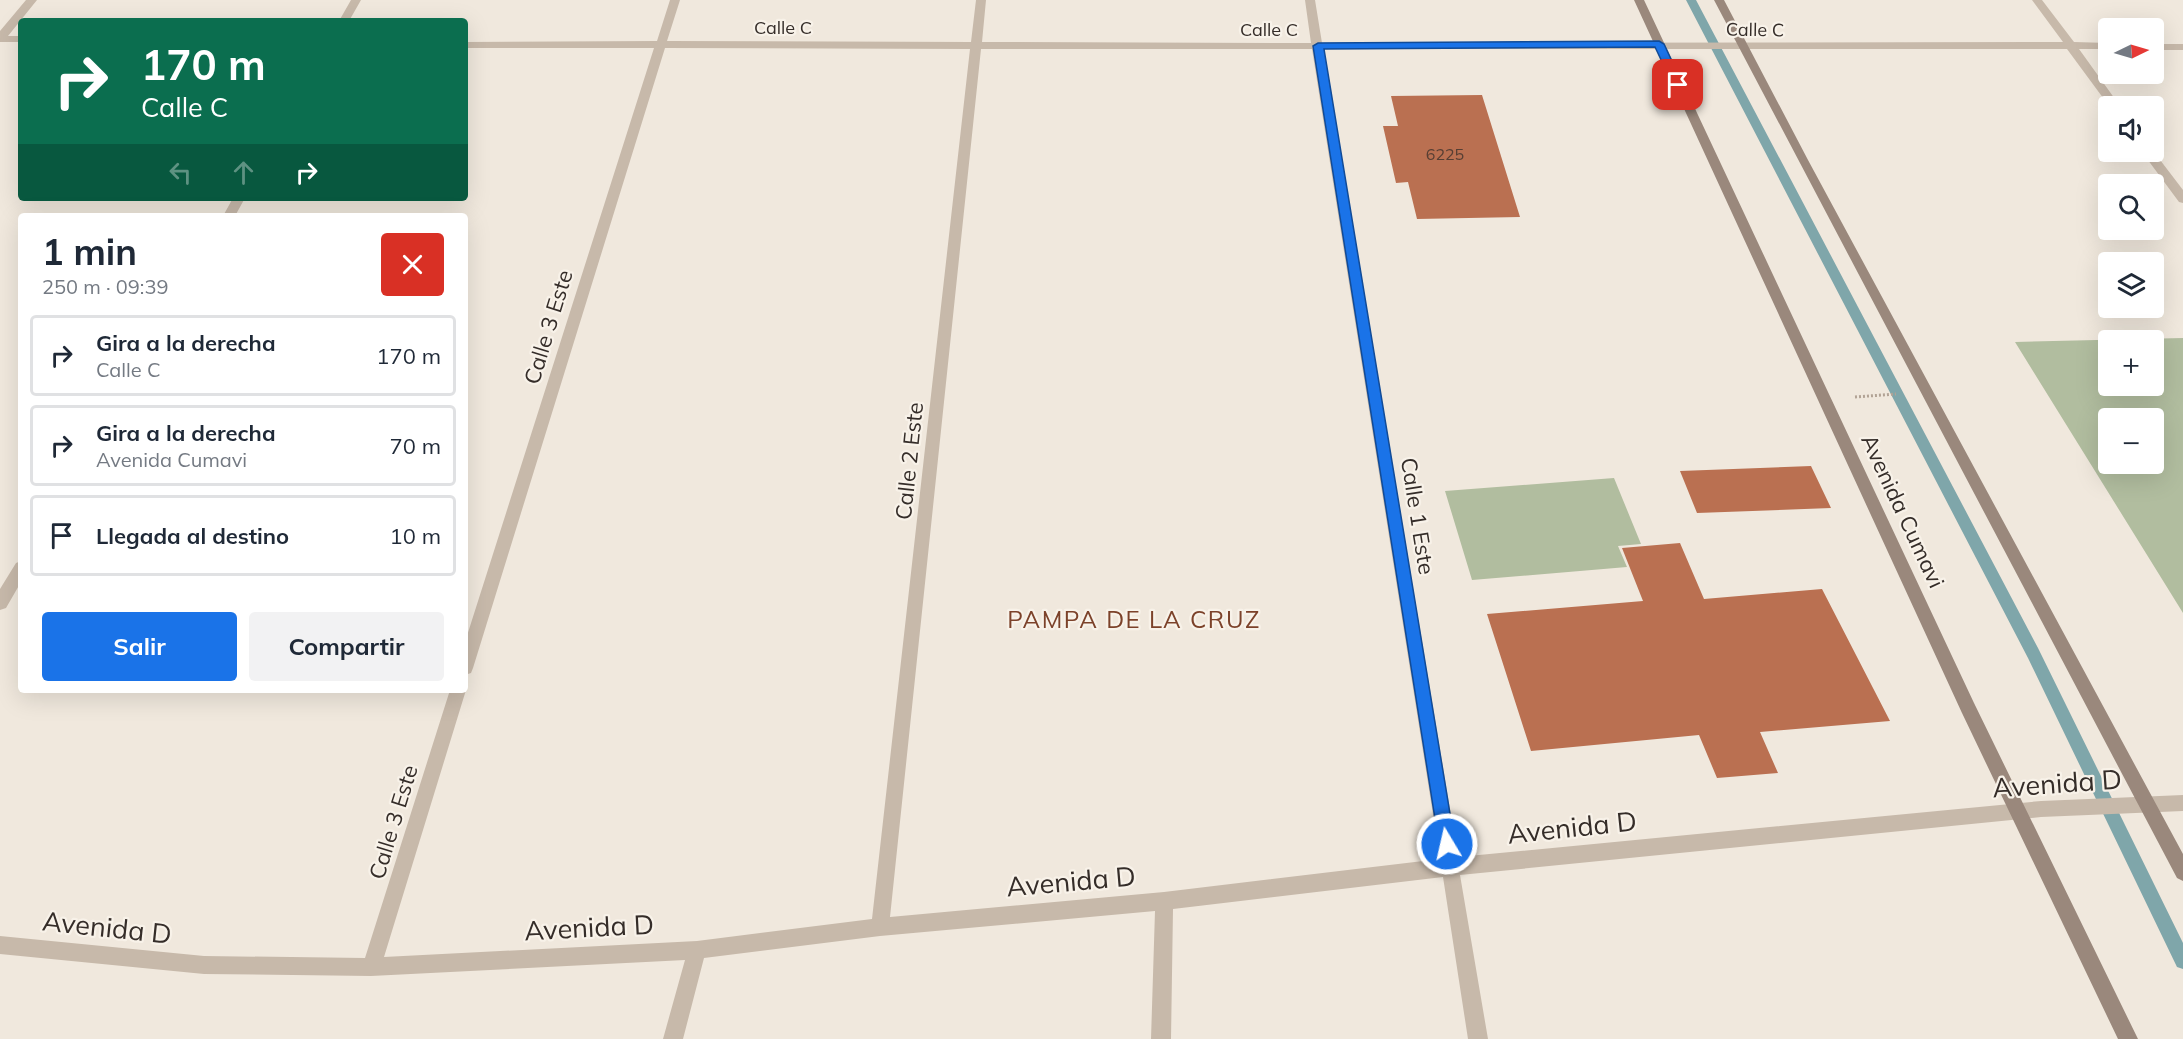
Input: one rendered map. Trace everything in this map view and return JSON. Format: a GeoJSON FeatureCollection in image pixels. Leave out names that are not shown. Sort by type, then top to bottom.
{"type":"FeatureCollection","features":[{"type":"Feature","properties":{"kind":"main road","name":"Avenida Cumavi"},"geometry":{"type":"LineString","coordinates":[[1639,0],[1963,698],[2128,1039]]}},
{"type":"Feature","properties":{"kind":"main road"},"geometry":{"type":"LineString","coordinates":[[1719,0],[1740,46],[2183,872]]}},
{"type":"Feature","properties":{"kind":"street"},"geometry":{"type":"LineString","coordinates":[[0,38],[32,0]]}},
{"type":"Feature","properties":{"kind":"street"},"geometry":{"type":"LineString","coordinates":[[346,18],[356,0]]}},
{"type":"Feature","properties":{"kind":"street","name":"Calle 3 Este"},"geometry":{"type":"LineString","coordinates":[[468,658],[675,0]]}},
{"type":"Feature","properties":{"kind":"street","name":"Calle 2 Este"},"geometry":{"type":"LineString","coordinates":[[880,927],[981,0]]}},
{"type":"Feature","properties":{"kind":"street","name":"Calle 1 Este"},"geometry":{"type":"LineString","coordinates":[[1310,0],[1479,1039]]}},
{"type":"Feature","properties":{"kind":"street"},"geometry":{"type":"LineString","coordinates":[[2037,0],[2108,96]]}},
{"type":"Feature","properties":{"kind":"street"},"geometry":{"type":"LineString","coordinates":[[0,38],[18,39]]}},
{"type":"Feature","properties":{"kind":"street","name":"Calle C"},"geometry":{"type":"LineString","coordinates":[[468,45],[2098,46]]}},
{"type":"Feature","properties":{"kind":"street"},"geometry":{"type":"LineString","coordinates":[[2164,47],[2183,47]]}},
{"type":"Feature","properties":{"kind":"street"},"geometry":{"type":"LineString","coordinates":[[2156,162],[2183,198]]}},
{"type":"Feature","properties":{"kind":"street"},"geometry":{"type":"LineString","coordinates":[[0,603],[18,573]]}},
{"type":"Feature","properties":{"kind":"street","name":"Calle 3 Este"},"geometry":{"type":"LineString","coordinates":[[371,967],[457,693]]}},
{"type":"Feature","properties":{"kind":"street","name":"Avenida D"},"geometry":{"type":"LineString","coordinates":[[0,945],[204,965],[371,967],[697,950],[880,927],[1164,902],[1450,867],[2041,809],[2183,803]]}},
{"type":"Feature","properties":{"kind":"street"},"geometry":{"type":"LineString","coordinates":[[1161,1039],[1164,902]]}},
{"type":"Feature","properties":{"kind":"street"},"geometry":{"type":"LineString","coordinates":[[673,1039],[697,950]]}},
{"type":"Feature","properties":{"kind":"path"},"geometry":{"type":"LineString","coordinates":[[1855,397],[1898,394]]}},
{"type":"Feature","properties":{"kind":"green space"},"geometry":{"type":"Polygon","coordinates":[[[2164,338],[2183,338],[2183,613],[2015,342],[2098,340],[2098,396],[2164,396],[2164,338]]]}},
{"type":"Feature","properties":{"kind":"green space"},"geometry":{"type":"Polygon","coordinates":[[[1614,478],[1641,544],[1618,546],[1627,567],[1472,580],[1445,491],[1614,478]]]}},
{"type":"Feature","properties":{"kind":"building"},"geometry":{"type":"Polygon","coordinates":[[[1482,95],[1520,217],[1417,219],[1408,182],[1396,183],[1383,126],[1398,126],[1391,96],[1482,95]]]}},
{"type":"Feature","properties":{"kind":"building"},"geometry":{"type":"Polygon","coordinates":[[[1811,466],[1831,508],[1697,513],[1680,471],[1811,466]]]}},
{"type":"Feature","properties":{"kind":"building"},"geometry":{"type":"Polygon","coordinates":[[[1680,543],[1704,599],[1822,589],[1890,721],[1760,732],[1778,773],[1717,778],[1699,735],[1531,751],[1487,614],[1643,601],[1622,548],[1680,543]]]}},
{"type":"Feature","properties":{"kind":"waterway"},"geometry":{"type":"LineString","coordinates":[[1691,0],[2033,653],[2183,961]]}},
{"type":"Feature","properties":{"kind":"district","name":"PAMPA DE LA CRUZ"},"geometry":{"type":"Point","coordinates":[1134,620]}},
{"type":"Feature","properties":{"kind":"route"},"geometry":{"type":"LineString","coordinates":[[1447,844],[1318,46],[1659,44],[1678,85]]}}]}
